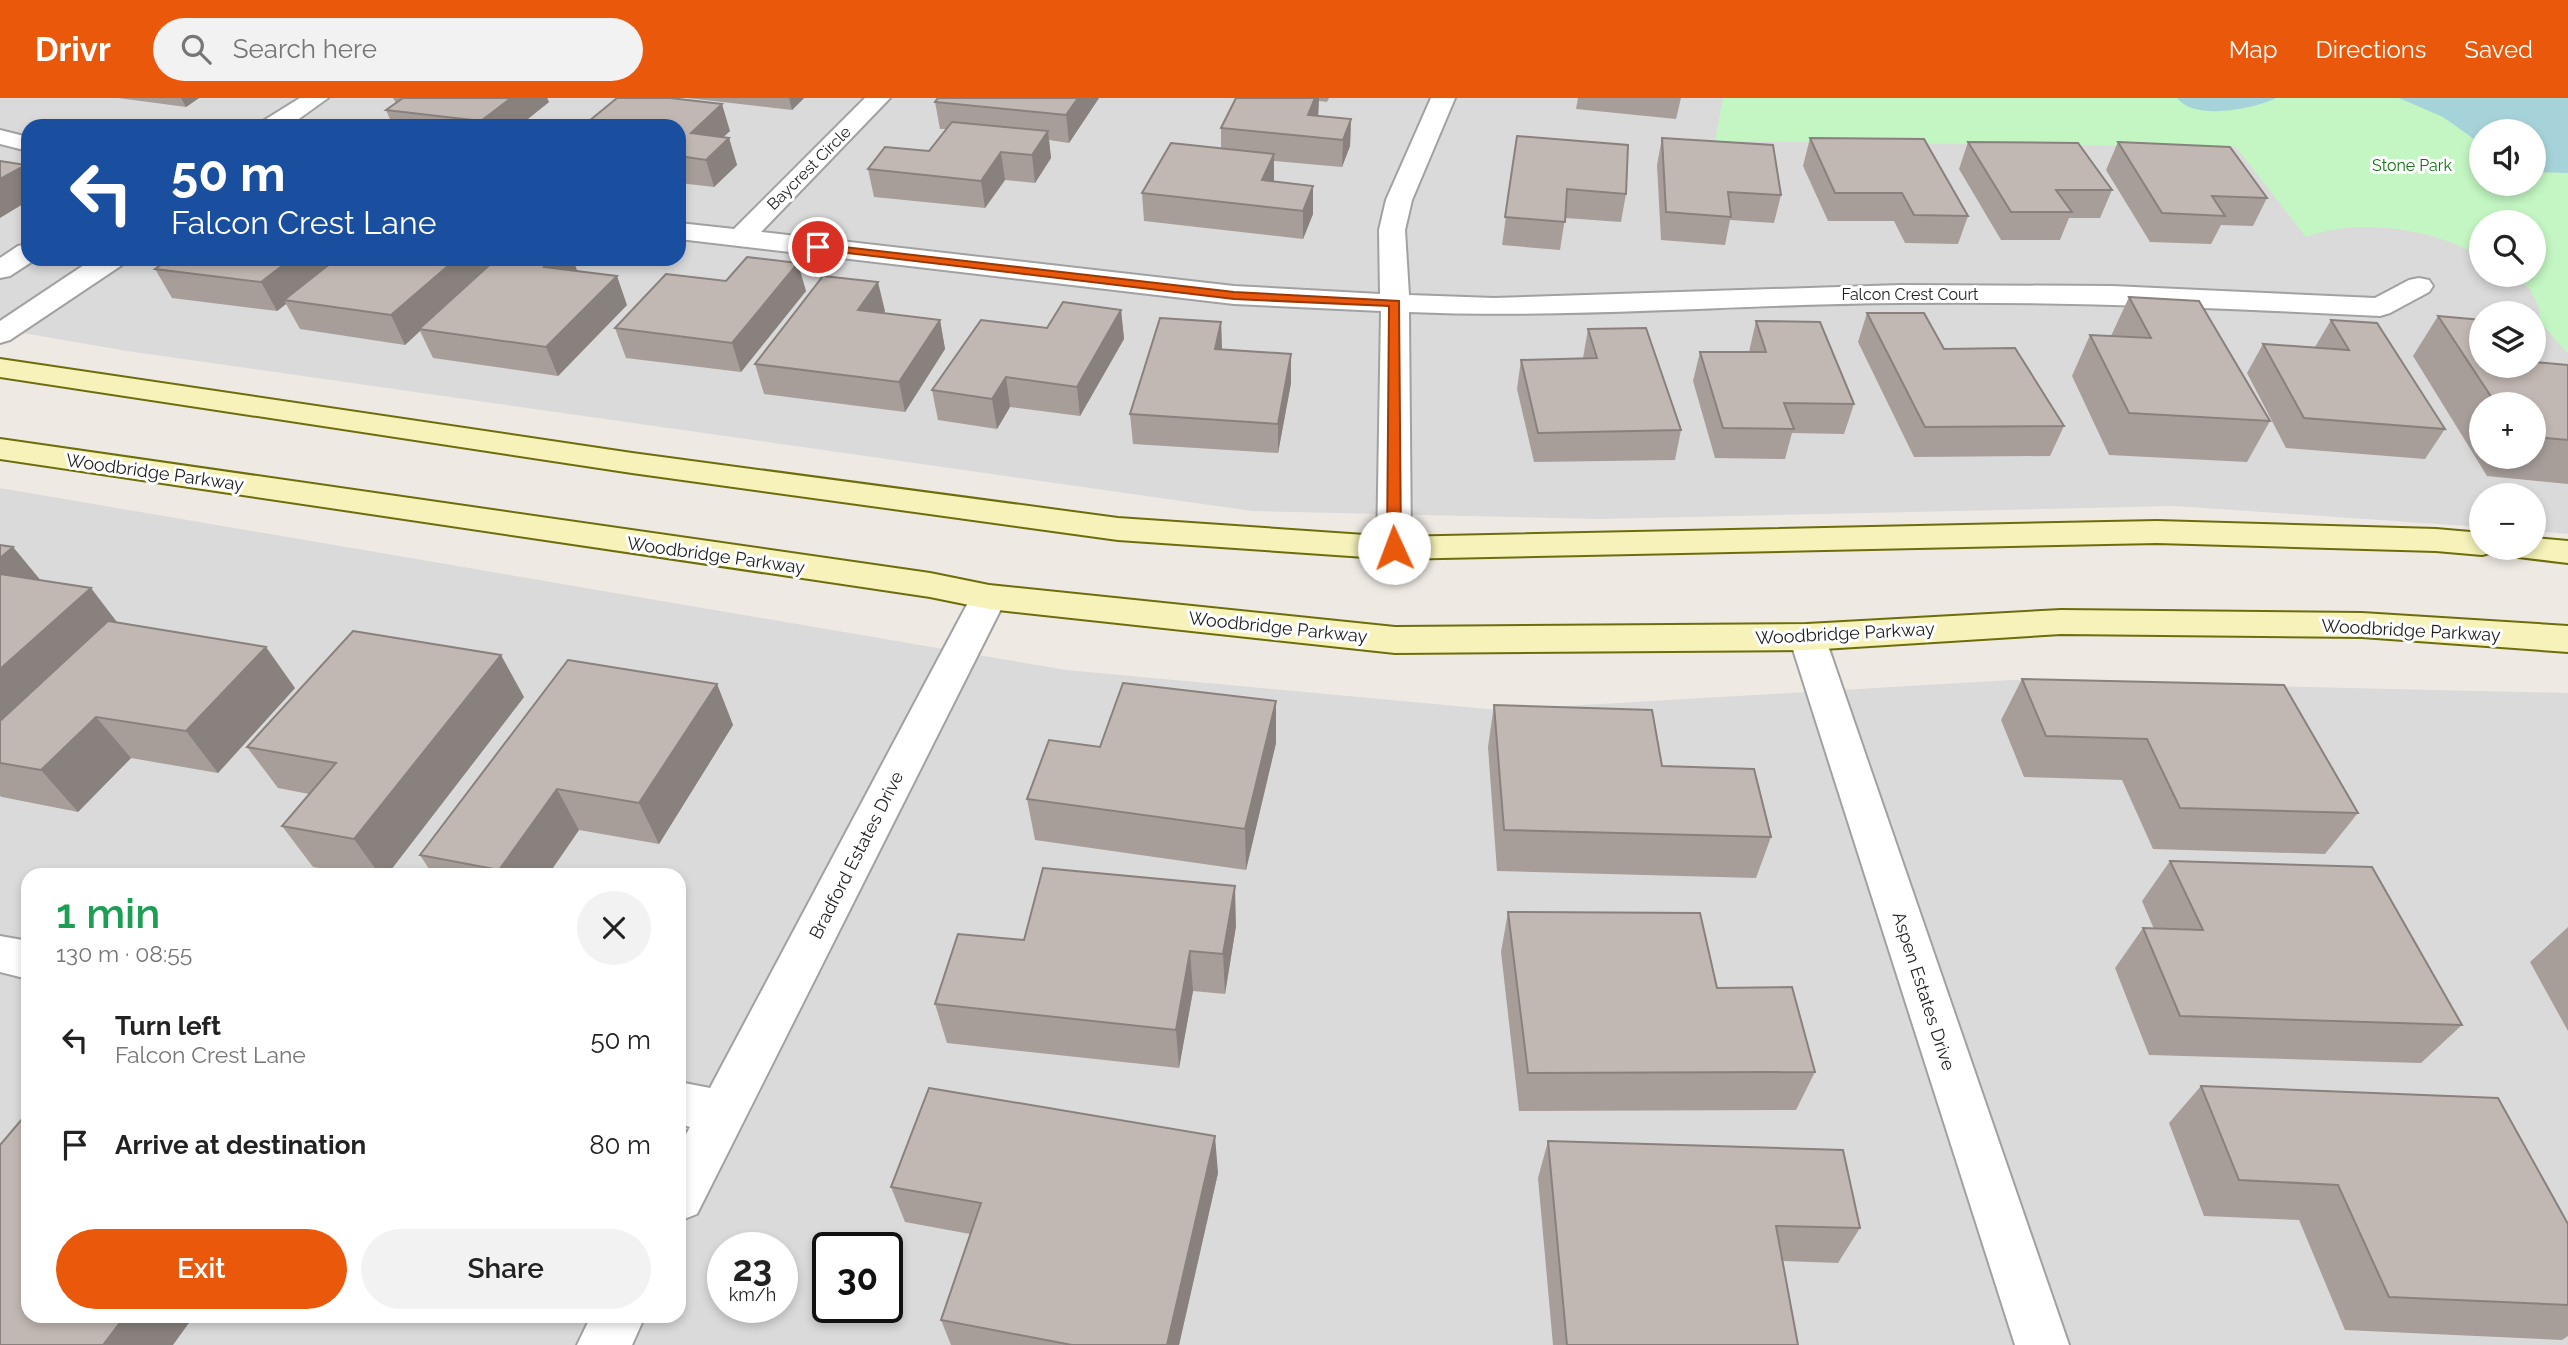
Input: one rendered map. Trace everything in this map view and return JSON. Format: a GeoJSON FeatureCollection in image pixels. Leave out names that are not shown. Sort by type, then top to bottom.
{"type":"FeatureCollection","features":[{"type":"Feature","properties":{"kind":"main road"},"geometry":{"type":"LineString","coordinates":[[0,368],[619,461],[1118,529],[1394,548],[2157,532],[2469,543]]}},
{"type":"Feature","properties":{"kind":"main road","name":"Woodbridge Parkway"},"geometry":{"type":"LineString","coordinates":[[0,449],[930,586],[989,597],[1395,640],[1807,637],[2061,622],[2362,625],[2568,639]]}},
{"type":"Feature","properties":{"kind":"main road"},"geometry":{"type":"LineString","coordinates":[[2546,550],[2568,552]]}},
{"type":"Feature","properties":{"kind":"street"},"geometry":{"type":"LineString","coordinates":[[283,119],[316,98]]}},
{"type":"Feature","properties":{"kind":"street","name":"Baycrest Circle"},"geometry":{"type":"LineString","coordinates":[[740,238],[878,98]]}},
{"type":"Feature","properties":{"kind":"street"},"geometry":{"type":"LineString","coordinates":[[1394,548],[1395,303],[1392,230],[1399,200],[1443,98]]}},
{"type":"Feature","properties":{"kind":"street"},"geometry":{"type":"LineString","coordinates":[[0,137],[21,142]]}},
{"type":"Feature","properties":{"kind":"street","name":"Falcon Crest Court"},"geometry":{"type":"LineString","coordinates":[[686,232],[1234,295],[1494,307],[1807,295],[1982,294],[2112,295],[2380,307],[2419,286]]}},
{"type":"Feature","properties":{"kind":"street"},"geometry":{"type":"LineString","coordinates":[[0,270],[21,256]]}},
{"type":"Feature","properties":{"kind":"street"},"geometry":{"type":"LineString","coordinates":[[0,334],[102,266]]}},
{"type":"Feature","properties":{"kind":"street","name":"Bradford Estates Drive"},"geometry":{"type":"LineString","coordinates":[[686,1169],[701,1108],[989,597]]}},
{"type":"Feature","properties":{"kind":"street","name":"Aspen Estates Drive"},"geometry":{"type":"LineString","coordinates":[[1807,637],[2042,1345]]}},
{"type":"Feature","properties":{"kind":"street"},"geometry":{"type":"LineString","coordinates":[[0,954],[21,958]]}},
{"type":"Feature","properties":{"kind":"street"},"geometry":{"type":"LineString","coordinates":[[604,1345],[615,1323]]}},
{"type":"Feature","properties":{"kind":"shaded area"},"geometry":{"type":"Polygon","coordinates":[[[0,98],[2568,98],[2568,534],[2546,532],[2546,483],[2469,483],[2469,526],[2175,506],[1599,519],[1252,511],[127,351],[0,329],[0,98]]]}},
{"type":"Feature","properties":{"kind":"shaded area"},"geometry":{"type":"Polygon","coordinates":[[[0,488],[1066,670],[1499,710],[2011,680],[2568,693],[2568,1345],[0,1345],[0,488]]]}},
{"type":"Feature","properties":{"kind":"green space","name":"Stone Park"},"geometry":{"type":"Polygon","coordinates":[[[1723,98],[2568,98],[2568,354],[2546,329],[2546,301],[2536,301],[2527,287],[2546,287],[2546,210],[2469,210],[2469,250],[2418,233],[2372,227],[2327,231],[2306,237],[2236,147],[1715,141],[1723,98]]]}},
{"type":"Feature","properties":{"kind":"water"},"geometry":{"type":"Polygon","coordinates":[[[2177,98],[2276,98],[2239,109],[2210,111],[2185,105],[2177,98]]]}},
{"type":"Feature","properties":{"kind":"water"},"geometry":{"type":"Polygon","coordinates":[[[2399,98],[2568,98],[2568,173],[2546,172],[2546,119],[2469,119],[2469,135],[2443,117],[2399,98]]]}},
{"type":"Feature","properties":{"kind":"building"},"geometry":{"type":"Polygon","coordinates":[[[403,98],[511,98],[484,119],[386,110],[403,98]]]}},
{"type":"Feature","properties":{"kind":"building"},"geometry":{"type":"Polygon","coordinates":[[[617,98],[670,98],[722,104],[691,133],[729,138],[706,160],[686,157],[686,119],[592,119],[617,98]]]}},
{"type":"Feature","properties":{"kind":"building"},"geometry":{"type":"Polygon","coordinates":[[[938,98],[1078,98],[1066,115],[935,102],[938,98]]]}},
{"type":"Feature","properties":{"kind":"building"},"geometry":{"type":"Polygon","coordinates":[[[1236,98],[1315,98],[1308,115],[1351,119],[1343,140],[1221,128],[1236,98]]]}},
{"type":"Feature","properties":{"kind":"building"},"geometry":{"type":"Polygon","coordinates":[[[952,122],[1048,131],[1032,155],[1001,152],[981,181],[868,169],[885,147],[929,151],[952,122]]]}},
{"type":"Feature","properties":{"kind":"building"},"geometry":{"type":"Polygon","coordinates":[[[1517,136],[1628,145],[1626,194],[1567,189],[1565,222],[1505,217],[1517,136]]]}},
{"type":"Feature","properties":{"kind":"building"},"geometry":{"type":"Polygon","coordinates":[[[1662,138],[1773,145],[1781,195],[1728,192],[1731,217],[1666,212],[1662,138]]]}},
{"type":"Feature","properties":{"kind":"building"},"geometry":{"type":"Polygon","coordinates":[[[1810,138],[1924,139],[1968,216],[1914,215],[1902,193],[1835,193],[1810,138]]]}},
{"type":"Feature","properties":{"kind":"building"},"geometry":{"type":"Polygon","coordinates":[[[1968,142],[2078,143],[2112,190],[2056,190],[2072,212],[2011,212],[1968,142]]]}},
{"type":"Feature","properties":{"kind":"building"},"geometry":{"type":"Polygon","coordinates":[[[2118,142],[2230,147],[2267,198],[2212,196],[2225,216],[2162,213],[2118,142]]]}},
{"type":"Feature","properties":{"kind":"building"},"geometry":{"type":"Polygon","coordinates":[[[1171,143],[1274,154],[1262,180],[1313,186],[1303,211],[1142,193],[1171,143]]]}},
{"type":"Feature","properties":{"kind":"building"},"geometry":{"type":"Polygon","coordinates":[[[0,161],[21,164],[21,168],[0,179],[0,161]]]}},
{"type":"Feature","properties":{"kind":"building"},"geometry":{"type":"Polygon","coordinates":[[[747,257],[798,263],[732,343],[615,328],[666,274],[726,281],[747,257]]]}},
{"type":"Feature","properties":{"kind":"building"},"geometry":{"type":"Polygon","coordinates":[[[159,266],[282,266],[261,282],[155,269],[159,266]]]}},
{"type":"Feature","properties":{"kind":"building"},"geometry":{"type":"Polygon","coordinates":[[[327,266],[448,266],[391,315],[284,300],[327,266]]]}},
{"type":"Feature","properties":{"kind":"building"},"geometry":{"type":"Polygon","coordinates":[[[488,266],[545,266],[617,276],[546,347],[419,329],[488,266]]]}},
{"type":"Feature","properties":{"kind":"building"},"geometry":{"type":"Polygon","coordinates":[[[823,276],[878,282],[858,310],[940,320],[899,382],[755,364],[823,276]]]}},
{"type":"Feature","properties":{"kind":"building"},"geometry":{"type":"Polygon","coordinates":[[[2129,297],[2199,301],[2270,421],[2129,413],[2090,335],[2151,338],[2129,297]]]}},
{"type":"Feature","properties":{"kind":"building"},"geometry":{"type":"Polygon","coordinates":[[[1063,302],[1121,310],[1077,387],[1006,377],[992,399],[932,390],[981,320],[1047,328],[1063,302]]]}},
{"type":"Feature","properties":{"kind":"building"},"geometry":{"type":"Polygon","coordinates":[[[1867,313],[1924,313],[1944,349],[2015,348],[2064,426],[1925,427],[1867,313]]]}},
{"type":"Feature","properties":{"kind":"building"},"geometry":{"type":"Polygon","coordinates":[[[2438,316],[2469,319],[2469,363],[2438,316]]]}},
{"type":"Feature","properties":{"kind":"building"},"geometry":{"type":"Polygon","coordinates":[[[1160,318],[1221,322],[1215,349],[1291,354],[1278,424],[1130,414],[1160,318]]]}},
{"type":"Feature","properties":{"kind":"building"},"geometry":{"type":"Polygon","coordinates":[[[2331,320],[2377,323],[2445,429],[2304,418],[2263,344],[2349,350],[2331,320]]]}},
{"type":"Feature","properties":{"kind":"building"},"geometry":{"type":"Polygon","coordinates":[[[1756,321],[1820,322],[1854,404],[1784,403],[1794,429],[1723,428],[1700,352],[1766,352],[1756,321]]]}},
{"type":"Feature","properties":{"kind":"building"},"geometry":{"type":"Polygon","coordinates":[[[1646,328],[1681,430],[1538,433],[1521,360],[1597,358],[1588,329],[1646,328]]]}},
{"type":"Feature","properties":{"kind":"building"},"geometry":{"type":"Polygon","coordinates":[[[2546,363],[2568,365],[2568,440],[2546,438],[2546,392],[2488,392],[2479,378],[2546,378],[2546,363]]]}},
{"type":"Feature","properties":{"kind":"building"},"geometry":{"type":"Polygon","coordinates":[[[0,545],[13,547],[0,558],[0,545]]]}},
{"type":"Feature","properties":{"kind":"building"},"geometry":{"type":"Polygon","coordinates":[[[0,574],[91,588],[0,669],[0,574]]]}},
{"type":"Feature","properties":{"kind":"building"},"geometry":{"type":"Polygon","coordinates":[[[108,621],[266,647],[186,731],[96,717],[41,770],[0,763],[0,721],[108,621]]]}},
{"type":"Feature","properties":{"kind":"building"},"geometry":{"type":"Polygon","coordinates":[[[353,631],[501,655],[354,839],[282,826],[336,763],[247,747],[353,631]]]}},
{"type":"Feature","properties":{"kind":"building"},"geometry":{"type":"Polygon","coordinates":[[[568,660],[717,684],[639,803],[557,789],[500,868],[420,855],[568,660]]]}},
{"type":"Feature","properties":{"kind":"building"},"geometry":{"type":"Polygon","coordinates":[[[2022,679],[2284,685],[2358,813],[2180,808],[2147,739],[2046,736],[2022,679]]]}},
{"type":"Feature","properties":{"kind":"building"},"geometry":{"type":"Polygon","coordinates":[[[1123,683],[1276,701],[1245,829],[1027,799],[1049,740],[1100,747],[1123,683]]]}},
{"type":"Feature","properties":{"kind":"building"},"geometry":{"type":"Polygon","coordinates":[[[1494,705],[1652,710],[1662,766],[1754,769],[1771,837],[1504,830],[1494,705]]]}},
{"type":"Feature","properties":{"kind":"building"},"geometry":{"type":"Polygon","coordinates":[[[2170,861],[2372,867],[2462,1025],[2180,1016],[2143,928],[2203,930],[2170,861]]]}},
{"type":"Feature","properties":{"kind":"building"},"geometry":{"type":"Polygon","coordinates":[[[1043,868],[1235,886],[1223,954],[1190,951],[1176,1030],[935,1004],[958,934],[1024,940],[1043,868]]]}},
{"type":"Feature","properties":{"kind":"building"},"geometry":{"type":"Polygon","coordinates":[[[1508,912],[1700,913],[1717,988],[1792,987],[1815,1072],[1528,1073],[1508,912]]]}},
{"type":"Feature","properties":{"kind":"building"},"geometry":{"type":"Polygon","coordinates":[[[2201,1086],[2498,1098],[2568,1224],[2568,1305],[2389,1297],[2338,1185],[2239,1180],[2201,1086]]]}},
{"type":"Feature","properties":{"kind":"building"},"geometry":{"type":"Polygon","coordinates":[[[929,1088],[1215,1136],[1167,1345],[1072,1345],[941,1320],[981,1203],[891,1187],[929,1088]]]}},
{"type":"Feature","properties":{"kind":"building"},"geometry":{"type":"Polygon","coordinates":[[[21,1120],[21,1323],[120,1323],[103,1345],[0,1345],[0,1145],[21,1120]]]}},
{"type":"Feature","properties":{"kind":"building"},"geometry":{"type":"Polygon","coordinates":[[[1548,1141],[1843,1150],[1860,1228],[1776,1226],[1798,1345],[1567,1345],[1548,1141]]]}},
{"type":"Feature","properties":{"kind":"route"},"geometry":{"type":"LineString","coordinates":[[818,247],[1234,295],[1395,303],[1392,521],[1394,548]]}}]}
